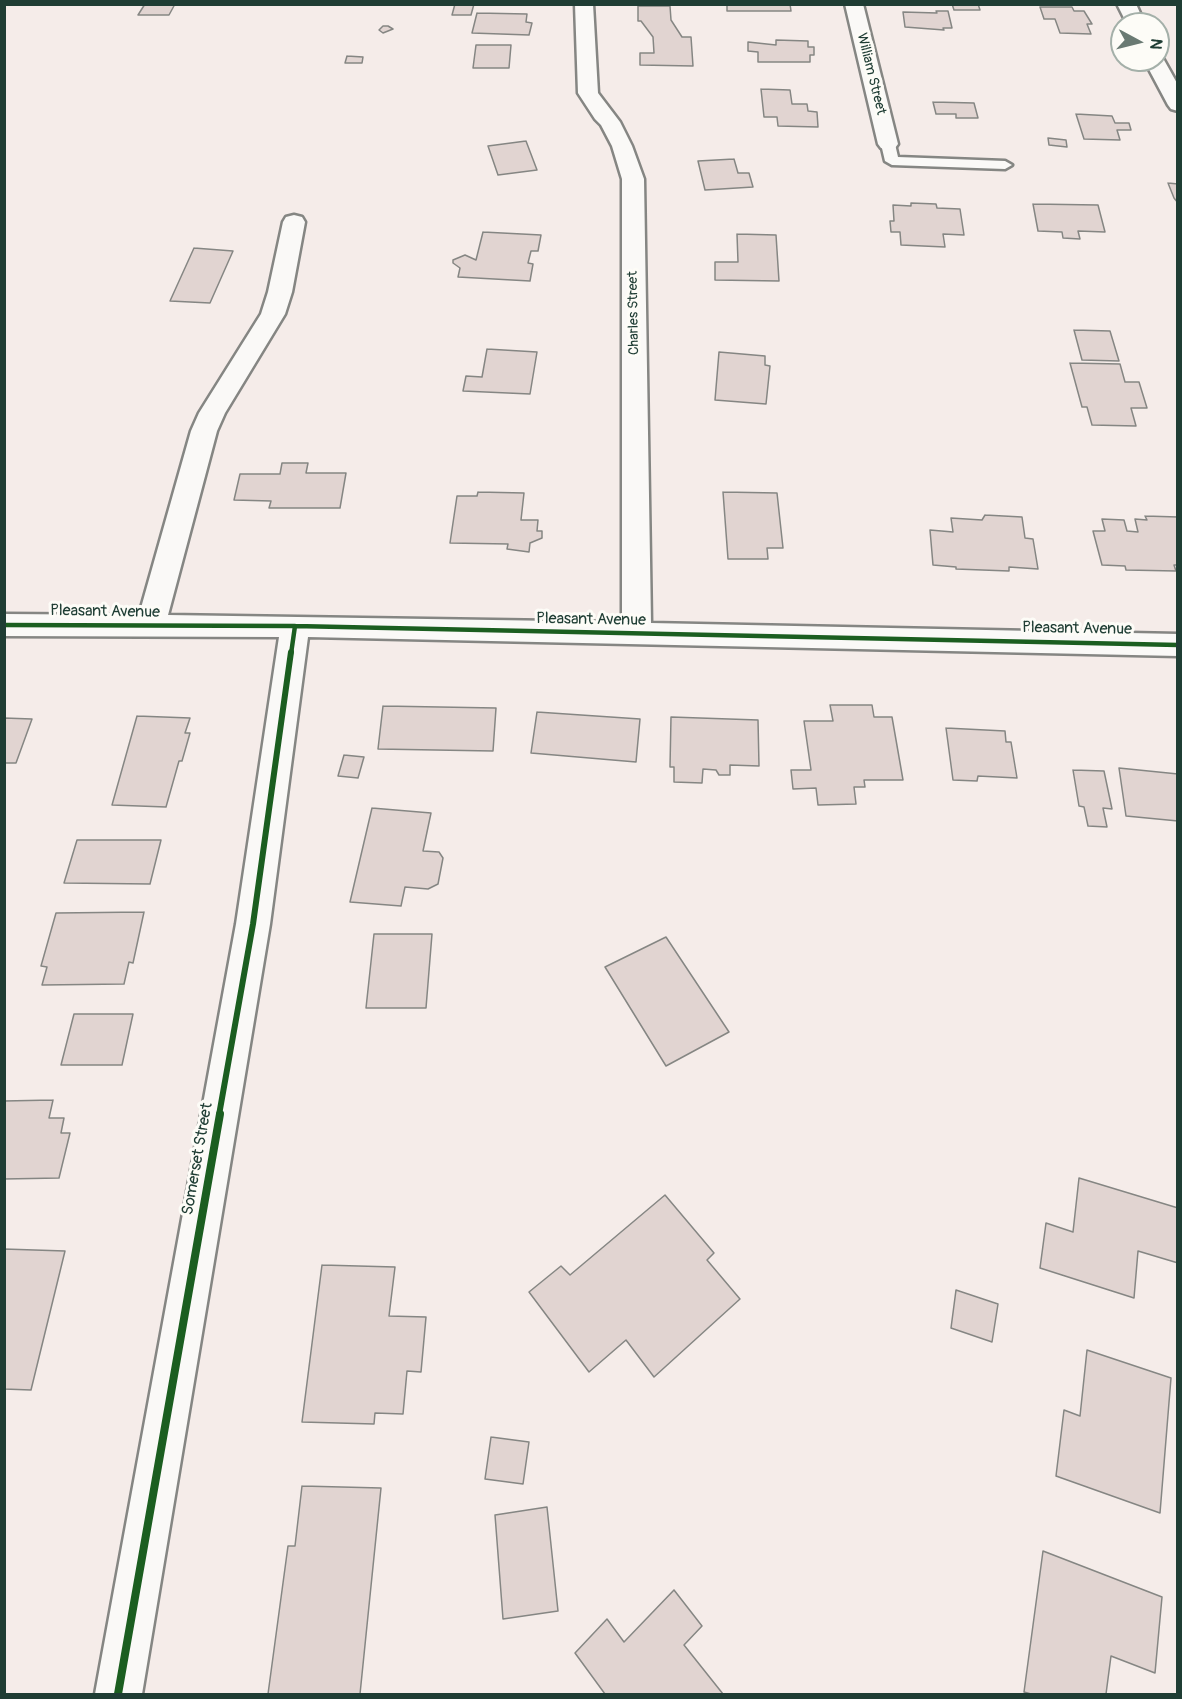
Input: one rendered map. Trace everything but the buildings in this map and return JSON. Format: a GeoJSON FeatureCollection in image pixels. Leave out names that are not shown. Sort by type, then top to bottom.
{"type":"FeatureCollection","features":[{"type":"Feature","properties":{"kind":"street","name":"Charles Street"},"geometry":{"type":"LineString","coordinates":[[584,4],[588,93],[610,122],[622,146],[633,179],[637,634]]}},
{"type":"Feature","properties":{"kind":"street","name":"William Street"},"geometry":{"type":"LineString","coordinates":[[854,4],[888,144]]}},
{"type":"Feature","properties":{"kind":"street"},"geometry":{"type":"LineString","coordinates":[[1160,72],[1178,105]]}},
{"type":"Feature","properties":{"kind":"street"},"geometry":{"type":"LineString","coordinates":[[150,627],[204,431],[212,413],[273,314],[280,292],[294,222]]}},
{"type":"Feature","properties":{"kind":"street","name":"Pleasant Avenue"},"geometry":{"type":"LineString","coordinates":[[4,625],[296,626],[1178,645]]}},
{"type":"Feature","properties":{"kind":"street","name":"Somerset Street"},"geometry":{"type":"LineString","coordinates":[[118,1695],[253,924],[296,626]]}},
{"type":"Feature","properties":{"kind":"lane"},"geometry":{"type":"LineString","coordinates":[[888,144],[892,161],[1005,165]]}},
{"type":"Feature","properties":{"kind":"cycle path"},"geometry":{"type":"LineString","coordinates":[[4,625],[295,626],[1178,645]]}},
{"type":"Feature","properties":{"kind":"cycle path"},"geometry":{"type":"LineString","coordinates":[[118,1694],[253,924],[295,626]]}}]}
